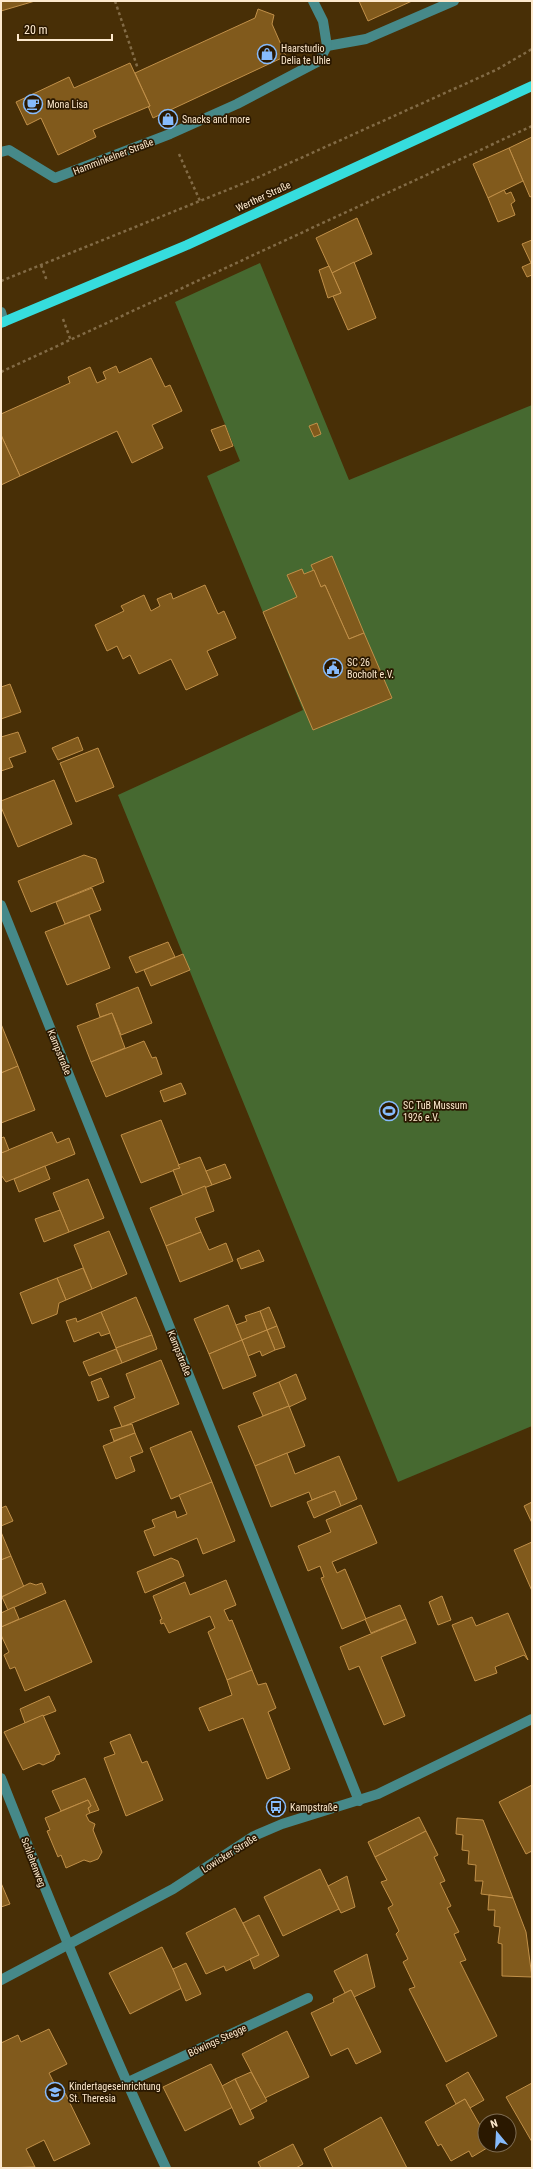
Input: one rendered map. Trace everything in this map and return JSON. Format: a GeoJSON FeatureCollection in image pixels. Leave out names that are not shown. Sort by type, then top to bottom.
{"type":"FeatureCollection","features":[{"type":"Feature","properties":{"kind":"main road","name":"Werther Straße"},"geometry":{"type":"LineString","coordinates":[[2,319],[187,245],[532,86]]}},
{"type":"Feature","properties":{"kind":"street"},"geometry":{"type":"LineString","coordinates":[[313,1],[323,21],[327,46],[366,39],[454,1]]}},
{"type":"Feature","properties":{"kind":"street","name":"Hamminkelner Straße"},"geometry":{"type":"LineString","coordinates":[[1,152],[9,150],[55,178],[170,134],[237,104],[319,61],[327,46]]}},
{"type":"Feature","properties":{"kind":"street","name":"Kampstraße"},"geometry":{"type":"LineString","coordinates":[[1,905],[359,1801]]}},
{"type":"Feature","properties":{"kind":"street","name":"Lowicker Straße"},"geometry":{"type":"LineString","coordinates":[[1,1980],[173,1889],[254,1836],[282,1824],[378,1794],[532,1719]]}},
{"type":"Feature","properties":{"kind":"street","name":"Schlehenweg"},"geometry":{"type":"LineString","coordinates":[[1,1778],[67,1945]]}},
{"type":"Feature","properties":{"kind":"street"},"geometry":{"type":"LineString","coordinates":[[67,1945],[126,2083],[166,2168]]}},
{"type":"Feature","properties":{"kind":"street","name":"Böwings Stegge"},"geometry":{"type":"LineString","coordinates":[[126,2083],[308,1998]]}},
{"type":"Feature","properties":{"kind":"path"},"geometry":{"type":"LineString","coordinates":[[115,1],[138,69]]}},
{"type":"Feature","properties":{"kind":"path"},"geometry":{"type":"LineString","coordinates":[[1,281],[252,180],[496,70],[532,49]]}},
{"type":"Feature","properties":{"kind":"path"},"geometry":{"type":"LineString","coordinates":[[1,372],[532,126]]}},
{"type":"Feature","properties":{"kind":"path"},"geometry":{"type":"LineString","coordinates":[[170,134],[200,201]]}},
{"type":"Feature","properties":{"kind":"green space","name":"SC TuB Mussum 1926 e.V."},"geometry":{"type":"Polygon","coordinates":[[[260,263],[349,480],[532,405],[532,1426],[398,1482],[118,795],[303,710],[207,476],[240,461],[175,302],[260,263]]]}},
{"type":"Feature","properties":{"kind":"building"},"geometry":{"type":"Polygon","coordinates":[[[1,1],[35,1],[1,11],[1,1]]]}},
{"type":"Feature","properties":{"kind":"building"},"geometry":{"type":"Polygon","coordinates":[[[359,1],[412,1],[368,21],[359,1]]]}},
{"type":"Feature","properties":{"kind":"building"},"geometry":{"type":"Polygon","coordinates":[[[258,9],[274,15],[272,24],[286,56],[153,118],[148,106],[150,106],[135,73],[255,18],[258,9]]]}},
{"type":"Feature","properties":{"kind":"building"},"geometry":{"type":"Polygon","coordinates":[[[130,63],[150,106],[93,130],[96,137],[58,155],[41,118],[27,125],[16,102],[69,77],[74,88],[130,63]]]}},
{"type":"Feature","properties":{"kind":"building"},"geometry":{"type":"Polygon","coordinates":[[[532,137],[532,196],[530,197],[509,148],[532,137]]]}},
{"type":"Feature","properties":{"kind":"building"},"geometry":{"type":"Polygon","coordinates":[[[509,148],[523,181],[488,198],[473,164],[509,148]]]}},
{"type":"Feature","properties":{"kind":"building"},"geometry":{"type":"Polygon","coordinates":[[[504,190],[506,194],[511,192],[515,201],[511,204],[515,215],[498,222],[488,198],[504,190]]]}},
{"type":"Feature","properties":{"kind":"building"},"geometry":{"type":"Polygon","coordinates":[[[357,218],[372,254],[332,273],[316,238],[357,218]]]}},
{"type":"Feature","properties":{"kind":"building"},"geometry":{"type":"Polygon","coordinates":[[[532,240],[532,275],[527,277],[522,267],[531,263],[522,244],[532,240]]]}},
{"type":"Feature","properties":{"kind":"building"},"geometry":{"type":"Polygon","coordinates":[[[354,262],[376,318],[348,330],[333,296],[341,293],[332,273],[354,262]]]}},
{"type":"Feature","properties":{"kind":"building"},"geometry":{"type":"Polygon","coordinates":[[[329,266],[341,293],[328,298],[319,270],[329,266]]]}},
{"type":"Feature","properties":{"kind":"building"},"geometry":{"type":"Polygon","coordinates":[[[151,358],[165,387],[170,385],[182,411],[152,425],[163,448],[132,463],[117,431],[20,476],[1,435],[1,414],[70,383],[68,377],[90,367],[97,383],[106,379],[103,372],[116,366],[119,373],[151,358]]]}},
{"type":"Feature","properties":{"kind":"building"},"geometry":{"type":"Polygon","coordinates":[[[317,423],[321,434],[314,437],[309,426],[317,423]]]}},
{"type":"Feature","properties":{"kind":"building"},"geometry":{"type":"Polygon","coordinates":[[[225,425],[233,446],[220,451],[211,430],[225,425]]]}},
{"type":"Feature","properties":{"kind":"building"},"geometry":{"type":"Polygon","coordinates":[[[1,435],[20,476],[1,485],[1,435]]]}},
{"type":"Feature","properties":{"kind":"building"},"geometry":{"type":"Polygon","coordinates":[[[332,556],[364,633],[349,639],[325,585],[321,587],[311,565],[332,556]]]}},
{"type":"Feature","properties":{"kind":"building","name":"SC 26 Bocholt e.V."},"geometry":{"type":"Polygon","coordinates":[[[302,569],[304,574],[314,570],[321,587],[325,585],[349,639],[364,633],[392,698],[313,730],[263,612],[297,597],[287,575],[302,569]]]}},
{"type":"Feature","properties":{"kind":"building"},"geometry":{"type":"Polygon","coordinates":[[[205,585],[218,614],[224,611],[236,638],[207,651],[218,675],[186,690],[171,659],[139,674],[130,655],[123,659],[117,646],[107,651],[95,625],[124,611],[121,606],[144,595],[151,611],[160,606],[157,599],[171,593],[173,599],[205,585]]]}},
{"type":"Feature","properties":{"kind":"building"},"geometry":{"type":"Polygon","coordinates":[[[10,684],[21,712],[1,719],[1,687],[10,684]]]}},
{"type":"Feature","properties":{"kind":"building"},"geometry":{"type":"Polygon","coordinates":[[[18,732],[26,752],[9,758],[13,767],[1,771],[1,737],[18,732]]]}},
{"type":"Feature","properties":{"kind":"building"},"geometry":{"type":"Polygon","coordinates":[[[78,737],[83,750],[58,760],[52,748],[78,737]]]}},
{"type":"Feature","properties":{"kind":"building"},"geometry":{"type":"Polygon","coordinates":[[[98,748],[114,787],[76,802],[60,763],[98,748]]]}},
{"type":"Feature","properties":{"kind":"building"},"geometry":{"type":"Polygon","coordinates":[[[54,780],[72,824],[18,847],[1,807],[1,801],[54,780]]]}},
{"type":"Feature","properties":{"kind":"building"},"geometry":{"type":"Polygon","coordinates":[[[84,855],[96,859],[104,882],[31,912],[18,881],[84,855]]]}},
{"type":"Feature","properties":{"kind":"building"},"geometry":{"type":"Polygon","coordinates":[[[92,888],[101,910],[65,924],[56,902],[92,888]]]}},
{"type":"Feature","properties":{"kind":"building"},"geometry":{"type":"Polygon","coordinates":[[[89,915],[110,968],[67,985],[45,932],[89,915]]]}},
{"type":"Feature","properties":{"kind":"building"},"geometry":{"type":"Polygon","coordinates":[[[168,942],[175,957],[136,973],[129,957],[168,942]]]}},
{"type":"Feature","properties":{"kind":"building"},"geometry":{"type":"Polygon","coordinates":[[[183,954],[190,970],[151,986],[144,970],[183,954]]]}},
{"type":"Feature","properties":{"kind":"building"},"geometry":{"type":"Polygon","coordinates":[[[138,987],[152,1023],[121,1035],[112,1013],[100,1017],[96,1004],[138,987]]]}},
{"type":"Feature","properties":{"kind":"building"},"geometry":{"type":"Polygon","coordinates":[[[112,1013],[125,1048],[91,1062],[77,1026],[112,1013]]]}},
{"type":"Feature","properties":{"kind":"building"},"geometry":{"type":"Polygon","coordinates":[[[1,1024],[18,1066],[1,1073],[1,1024]]]}},
{"type":"Feature","properties":{"kind":"building"},"geometry":{"type":"Polygon","coordinates":[[[144,1041],[152,1058],[156,1057],[162,1074],[106,1097],[91,1062],[144,1041]]]}},
{"type":"Feature","properties":{"kind":"building"},"geometry":{"type":"Polygon","coordinates":[[[18,1066],[35,1110],[1,1123],[1,1073],[18,1066]]]}},
{"type":"Feature","properties":{"kind":"building"},"geometry":{"type":"Polygon","coordinates":[[[181,1083],[186,1094],[164,1102],[160,1091],[181,1083]]]}},
{"type":"Feature","properties":{"kind":"building"},"geometry":{"type":"Polygon","coordinates":[[[161,1120],[180,1168],[141,1183],[121,1135],[161,1120]]]}},
{"type":"Feature","properties":{"kind":"building"},"geometry":{"type":"Polygon","coordinates":[[[52,1132],[57,1143],[69,1138],[75,1154],[6,1182],[1,1175],[1,1153],[52,1132]]]}},
{"type":"Feature","properties":{"kind":"building"},"geometry":{"type":"Polygon","coordinates":[[[4,1137],[9,1150],[1,1153],[1,1138],[4,1137]]]}},
{"type":"Feature","properties":{"kind":"building"},"geometry":{"type":"Polygon","coordinates":[[[200,1157],[212,1185],[183,1196],[173,1170],[180,1168],[178,1165],[200,1157]]]}},
{"type":"Feature","properties":{"kind":"building"},"geometry":{"type":"Polygon","coordinates":[[[225,1164],[231,1178],[212,1185],[206,1171],[225,1164]]]}},
{"type":"Feature","properties":{"kind":"building"},"geometry":{"type":"Polygon","coordinates":[[[45,1166],[50,1179],[19,1192],[14,1179],[45,1166]]]}},
{"type":"Feature","properties":{"kind":"building"},"geometry":{"type":"Polygon","coordinates":[[[88,1179],[104,1218],[69,1232],[53,1193],[88,1179]]]}},
{"type":"Feature","properties":{"kind":"building"},"geometry":{"type":"Polygon","coordinates":[[[205,1186],[214,1211],[195,1218],[201,1232],[166,1246],[150,1208],[205,1186]]]}},
{"type":"Feature","properties":{"kind":"building"},"geometry":{"type":"Polygon","coordinates":[[[60,1210],[69,1232],[44,1242],[35,1219],[60,1210]]]}},
{"type":"Feature","properties":{"kind":"building"},"geometry":{"type":"Polygon","coordinates":[[[109,1231],[127,1274],[92,1289],[74,1245],[109,1231]]]}},
{"type":"Feature","properties":{"kind":"building"},"geometry":{"type":"Polygon","coordinates":[[[201,1232],[209,1250],[226,1243],[233,1261],[180,1282],[166,1246],[201,1232]]]}},
{"type":"Feature","properties":{"kind":"building"},"geometry":{"type":"Polygon","coordinates":[[[259,1250],[264,1261],[241,1269],[237,1259],[259,1250]]]}},
{"type":"Feature","properties":{"kind":"building"},"geometry":{"type":"Polygon","coordinates":[[[83,1268],[92,1289],[66,1300],[57,1278],[83,1268]]]}},
{"type":"Feature","properties":{"kind":"building"},"geometry":{"type":"Polygon","coordinates":[[[57,1278],[66,1300],[59,1303],[57,1314],[32,1324],[20,1293],[57,1278]]]}},
{"type":"Feature","properties":{"kind":"building"},"geometry":{"type":"Polygon","coordinates":[[[136,1297],[152,1335],[116,1348],[101,1312],[136,1297]]]}},
{"type":"Feature","properties":{"kind":"building"},"geometry":{"type":"Polygon","coordinates":[[[228,1305],[242,1340],[209,1354],[194,1319],[228,1305]]]}},
{"type":"Feature","properties":{"kind":"building"},"geometry":{"type":"Polygon","coordinates":[[[269,1307],[277,1326],[267,1330],[260,1311],[269,1307]]]}},
{"type":"Feature","properties":{"kind":"building"},"geometry":{"type":"Polygon","coordinates":[[[260,1311],[267,1330],[242,1340],[236,1325],[247,1321],[245,1316],[260,1311]]]}},
{"type":"Feature","properties":{"kind":"building"},"geometry":{"type":"Polygon","coordinates":[[[101,1312],[110,1333],[101,1336],[99,1332],[74,1342],[66,1321],[76,1318],[77,1322],[101,1312]]]}},
{"type":"Feature","properties":{"kind":"building"},"geometry":{"type":"Polygon","coordinates":[[[277,1326],[285,1347],[275,1350],[267,1330],[277,1326]]]}},
{"type":"Feature","properties":{"kind":"building"},"geometry":{"type":"Polygon","coordinates":[[[267,1330],[275,1350],[262,1356],[260,1351],[248,1356],[242,1340],[267,1330]]]}},
{"type":"Feature","properties":{"kind":"building"},"geometry":{"type":"Polygon","coordinates":[[[152,1335],[157,1349],[122,1363],[116,1348],[152,1335]]]}},
{"type":"Feature","properties":{"kind":"building"},"geometry":{"type":"Polygon","coordinates":[[[242,1340],[256,1376],[223,1389],[209,1354],[242,1340]]]}},
{"type":"Feature","properties":{"kind":"building"},"geometry":{"type":"Polygon","coordinates":[[[116,1349],[122,1363],[89,1376],[83,1362],[116,1349]]]}},
{"type":"Feature","properties":{"kind":"building"},"geometry":{"type":"Polygon","coordinates":[[[161,1360],[179,1404],[122,1427],[114,1407],[135,1398],[126,1374],[161,1360]]]}},
{"type":"Feature","properties":{"kind":"building"},"geometry":{"type":"Polygon","coordinates":[[[296,1374],[306,1399],[289,1407],[279,1382],[296,1374]]]}},
{"type":"Feature","properties":{"kind":"building"},"geometry":{"type":"Polygon","coordinates":[[[101,1378],[109,1397],[98,1401],[91,1382],[101,1378]]]}},
{"type":"Feature","properties":{"kind":"building"},"geometry":{"type":"Polygon","coordinates":[[[279,1382],[289,1406],[263,1416],[253,1393],[279,1382]]]}},
{"type":"Feature","properties":{"kind":"building"},"geometry":{"type":"Polygon","coordinates":[[[289,1406],[305,1446],[255,1466],[238,1426],[289,1406]]]}},
{"type":"Feature","properties":{"kind":"building"},"geometry":{"type":"Polygon","coordinates":[[[132,1424],[135,1433],[114,1441],[110,1430],[132,1424]]]}},
{"type":"Feature","properties":{"kind":"building"},"geometry":{"type":"Polygon","coordinates":[[[191,1431],[212,1482],[171,1499],[150,1448],[191,1431]]]}},
{"type":"Feature","properties":{"kind":"building"},"geometry":{"type":"Polygon","coordinates":[[[135,1433],[143,1452],[130,1457],[135,1471],[116,1479],[103,1446],[135,1433]]]}},
{"type":"Feature","properties":{"kind":"building"},"geometry":{"type":"Polygon","coordinates":[[[287,1453],[295,1474],[339,1456],[357,1499],[341,1506],[335,1491],[312,1500],[309,1492],[271,1507],[255,1466],[287,1453]]]}},
{"type":"Feature","properties":{"kind":"building"},"geometry":{"type":"Polygon","coordinates":[[[212,1482],[235,1541],[203,1554],[197,1538],[154,1556],[144,1531],[155,1527],[152,1520],[175,1511],[177,1518],[187,1514],[179,1495],[212,1482]]]}},
{"type":"Feature","properties":{"kind":"building"},"geometry":{"type":"Polygon","coordinates":[[[335,1491],[341,1506],[314,1518],[307,1502],[335,1491]]]}},
{"type":"Feature","properties":{"kind":"building"},"geometry":{"type":"Polygon","coordinates":[[[532,1502],[532,1523],[524,1506],[532,1502]]]}},
{"type":"Feature","properties":{"kind":"building"},"geometry":{"type":"Polygon","coordinates":[[[361,1505],[377,1543],[332,1562],[337,1573],[345,1569],[366,1619],[342,1629],[321,1578],[324,1577],[320,1566],[308,1571],[298,1546],[331,1532],[326,1520],[361,1505]]]}},
{"type":"Feature","properties":{"kind":"building"},"geometry":{"type":"Polygon","coordinates":[[[6,1506],[13,1521],[1,1526],[1,1508],[6,1506]]]}},
{"type":"Feature","properties":{"kind":"building"},"geometry":{"type":"Polygon","coordinates":[[[1,1532],[11,1556],[1,1560],[1,1532]]]}},
{"type":"Feature","properties":{"kind":"building"},"geometry":{"type":"Polygon","coordinates":[[[532,1542],[532,1591],[514,1550],[532,1542]]]}},
{"type":"Feature","properties":{"kind":"building"},"geometry":{"type":"Polygon","coordinates":[[[11,1556],[24,1587],[1,1597],[1,1560],[11,1556]]]}},
{"type":"Feature","properties":{"kind":"building"},"geometry":{"type":"Polygon","coordinates":[[[171,1558],[178,1561],[184,1576],[145,1593],[137,1572],[171,1558]]]}},
{"type":"Feature","properties":{"kind":"building"},"geometry":{"type":"Polygon","coordinates":[[[226,1580],[236,1605],[224,1610],[229,1621],[232,1620],[252,1670],[227,1680],[208,1632],[215,1628],[210,1616],[169,1633],[164,1623],[161,1624],[160,1620],[162,1619],[153,1596],[185,1582],[190,1595],[226,1580]]]}},
{"type":"Feature","properties":{"kind":"building"},"geometry":{"type":"Polygon","coordinates":[[[30,1583],[36,1585],[42,1583],[46,1593],[8,1610],[2,1597],[30,1583]]]}},
{"type":"Feature","properties":{"kind":"building"},"geometry":{"type":"Polygon","coordinates":[[[442,1596],[451,1620],[438,1625],[429,1602],[442,1596]]]}},
{"type":"Feature","properties":{"kind":"building"},"geometry":{"type":"Polygon","coordinates":[[[65,1600],[92,1662],[25,1691],[15,1667],[10,1669],[4,1655],[9,1652],[1,1635],[1,1627],[65,1600]]]}},
{"type":"Feature","properties":{"kind":"building"},"geometry":{"type":"Polygon","coordinates":[[[400,1605],[406,1619],[371,1633],[365,1619],[400,1605]]]}},
{"type":"Feature","properties":{"kind":"building"},"geometry":{"type":"Polygon","coordinates":[[[14,1607],[19,1619],[1,1627],[1,1613],[14,1607]]]}},
{"type":"Feature","properties":{"kind":"building"},"geometry":{"type":"Polygon","coordinates":[[[508,1613],[528,1660],[524,1655],[495,1667],[497,1673],[475,1681],[452,1625],[472,1617],[476,1626],[508,1613]]]}},
{"type":"Feature","properties":{"kind":"building"},"geometry":{"type":"Polygon","coordinates":[[[406,1619],[416,1643],[381,1657],[405,1716],[384,1725],[359,1666],[349,1670],[340,1647],[406,1619]]]}},
{"type":"Feature","properties":{"kind":"building"},"geometry":{"type":"Polygon","coordinates":[[[252,1670],[258,1685],[266,1683],[276,1708],[268,1712],[290,1769],[267,1779],[243,1718],[209,1731],[199,1708],[232,1695],[227,1680],[252,1670]]]}},
{"type":"Feature","properties":{"kind":"building"},"geometry":{"type":"Polygon","coordinates":[[[49,1696],[56,1711],[25,1723],[20,1709],[49,1696]]]}},
{"type":"Feature","properties":{"kind":"building"},"geometry":{"type":"Polygon","coordinates":[[[43,1715],[60,1754],[56,1755],[54,1760],[43,1765],[39,1763],[23,1770],[4,1732],[43,1715]]]}},
{"type":"Feature","properties":{"kind":"building"},"geometry":{"type":"Polygon","coordinates":[[[130,1734],[142,1763],[147,1761],[163,1800],[126,1816],[104,1758],[115,1754],[110,1742],[130,1734]]]}},
{"type":"Feature","properties":{"kind":"building"},"geometry":{"type":"Polygon","coordinates":[[[85,1778],[99,1810],[90,1813],[88,1808],[91,1806],[88,1800],[61,1811],[52,1791],[85,1778]]]}},
{"type":"Feature","properties":{"kind":"building"},"geometry":{"type":"Polygon","coordinates":[[[532,1785],[532,1851],[526,1854],[499,1802],[532,1785]]]}},
{"type":"Feature","properties":{"kind":"building"},"geometry":{"type":"Polygon","coordinates":[[[88,1800],[91,1806],[88,1808],[90,1813],[86,1815],[89,1821],[95,1824],[93,1830],[102,1852],[98,1859],[90,1862],[84,1860],[66,1868],[61,1855],[58,1857],[47,1831],[50,1830],[45,1818],[88,1800]]]}},
{"type":"Feature","properties":{"kind":"building"},"geometry":{"type":"Polygon","coordinates":[[[419,1817],[426,1831],[375,1857],[368,1842],[419,1817]]]}},
{"type":"Feature","properties":{"kind":"building"},"geometry":{"type":"Polygon","coordinates":[[[457,1818],[483,1820],[513,1898],[481,1894],[483,1881],[475,1881],[476,1865],[468,1864],[469,1851],[462,1850],[463,1835],[456,1834],[457,1818]]]}},
{"type":"Feature","properties":{"kind":"building"},"geometry":{"type":"Polygon","coordinates":[[[426,1831],[438,1855],[434,1857],[445,1881],[440,1883],[451,1906],[447,1908],[459,1932],[454,1934],[466,1960],[460,1962],[497,2036],[446,2062],[409,1989],[415,1987],[403,1962],[408,1959],[396,1934],[399,1931],[388,1908],[393,1905],[381,1882],[387,1880],[375,1857],[426,1831]]]}},
{"type":"Feature","properties":{"kind":"building"},"geometry":{"type":"Polygon","coordinates":[[[320,1869],[339,1909],[283,1936],[264,1897],[320,1869]]]}},
{"type":"Feature","properties":{"kind":"building"},"geometry":{"type":"Polygon","coordinates":[[[347,1876],[355,1907],[341,1913],[328,1886],[347,1876]]]}},
{"type":"Feature","properties":{"kind":"building"},"geometry":{"type":"Polygon","coordinates":[[[1,1883],[10,1904],[1,1907],[1,1883]]]}},
{"type":"Feature","properties":{"kind":"building"},"geometry":{"type":"Polygon","coordinates":[[[489,1895],[513,1898],[526,1932],[532,1977],[502,1976],[502,1944],[498,1943],[500,1927],[494,1926],[495,1910],[488,1910],[489,1895]]]}},
{"type":"Feature","properties":{"kind":"building"},"geometry":{"type":"Polygon","coordinates":[[[235,1908],[259,1955],[226,1971],[224,1966],[206,1974],[186,1933],[235,1908]]]}},
{"type":"Feature","properties":{"kind":"building"},"geometry":{"type":"Polygon","coordinates":[[[259,1915],[279,1956],[254,1969],[250,1959],[259,1955],[243,1923],[259,1915]]]}},
{"type":"Feature","properties":{"kind":"building"},"geometry":{"type":"Polygon","coordinates":[[[162,1947],[182,1988],[130,2014],[109,1973],[162,1947]]]}},
{"type":"Feature","properties":{"kind":"building"},"geometry":{"type":"Polygon","coordinates":[[[367,1954],[375,1987],[354,1997],[351,1990],[345,1993],[334,1971],[367,1954]]]}},
{"type":"Feature","properties":{"kind":"building"},"geometry":{"type":"Polygon","coordinates":[[[186,1963],[201,1994],[186,2001],[173,1969],[186,1963]]]}},
{"type":"Feature","properties":{"kind":"building"},"geometry":{"type":"Polygon","coordinates":[[[351,1990],[381,2052],[356,2064],[348,2048],[331,2056],[311,2013],[334,2002],[333,1999],[351,1990]]]}},
{"type":"Feature","properties":{"kind":"building"},"geometry":{"type":"Polygon","coordinates":[[[49,2029],[67,2064],[49,2073],[60,2095],[65,2093],[90,2144],[54,2161],[44,2140],[26,2149],[35,2167],[1,2168],[1,2043],[18,2035],[21,2042],[49,2029]]]}},
{"type":"Feature","properties":{"kind":"building"},"geometry":{"type":"Polygon","coordinates":[[[287,2031],[309,2077],[265,2098],[242,2054],[287,2031]]]}},
{"type":"Feature","properties":{"kind":"building"},"geometry":{"type":"Polygon","coordinates":[[[211,2064],[233,2107],[185,2131],[163,2087],[211,2064]]]}},
{"type":"Feature","properties":{"kind":"building"},"geometry":{"type":"Polygon","coordinates":[[[251,2072],[267,2101],[250,2110],[235,2079],[251,2072]]]}},
{"type":"Feature","properties":{"kind":"building"},"geometry":{"type":"Polygon","coordinates":[[[468,2072],[484,2100],[470,2108],[465,2099],[456,2104],[446,2085],[468,2072]]]}},
{"type":"Feature","properties":{"kind":"building"},"geometry":{"type":"Polygon","coordinates":[[[235,2079],[254,2118],[240,2125],[222,2086],[235,2079]]]}},
{"type":"Feature","properties":{"kind":"building"},"geometry":{"type":"Polygon","coordinates":[[[532,2083],[532,2142],[517,2116],[517,2113],[515,2113],[506,2097],[532,2083]]]}},
{"type":"Feature","properties":{"kind":"building"},"geometry":{"type":"Polygon","coordinates":[[[465,2099],[477,2120],[477,2153],[479,2153],[472,2157],[469,2151],[451,2161],[441,2144],[438,2146],[425,2122],[465,2099]]]}},
{"type":"Feature","properties":{"kind":"building"},"geometry":{"type":"Polygon","coordinates":[[[381,2117],[407,2168],[333,2168],[324,2149],[381,2117]]]}},
{"type":"Feature","properties":{"kind":"building"},"geometry":{"type":"Polygon","coordinates":[[[293,2144],[303,2164],[296,2168],[261,2168],[258,2162],[293,2144]]]}},
{"type":"Feature","properties":{"kind":"place","name":"Haarstudio Delia te Uhle"},"geometry":{"type":"Point","coordinates":[267,54]}},
{"type":"Feature","properties":{"kind":"place","name":"Mona Lisa"},"geometry":{"type":"Point","coordinates":[33,104]}},
{"type":"Feature","properties":{"kind":"place","name":"Snacks and more"},"geometry":{"type":"Point","coordinates":[168,119]}},
{"type":"Feature","properties":{"kind":"place","name":"SC 26 Bocholt e.V."},"geometry":{"type":"Point","coordinates":[333,668]}},
{"type":"Feature","properties":{"kind":"place","name":"SC TuB Mussum 1926 e.V."},"geometry":{"type":"Point","coordinates":[389,1111]}},
{"type":"Feature","properties":{"kind":"place","name":"Kampstraße"},"geometry":{"type":"Point","coordinates":[276,1807]}},
{"type":"Feature","properties":{"kind":"place","name":"Kindertageseinrichtung St. Theresia"},"geometry":{"type":"Point","coordinates":[55,2092]}}]}
